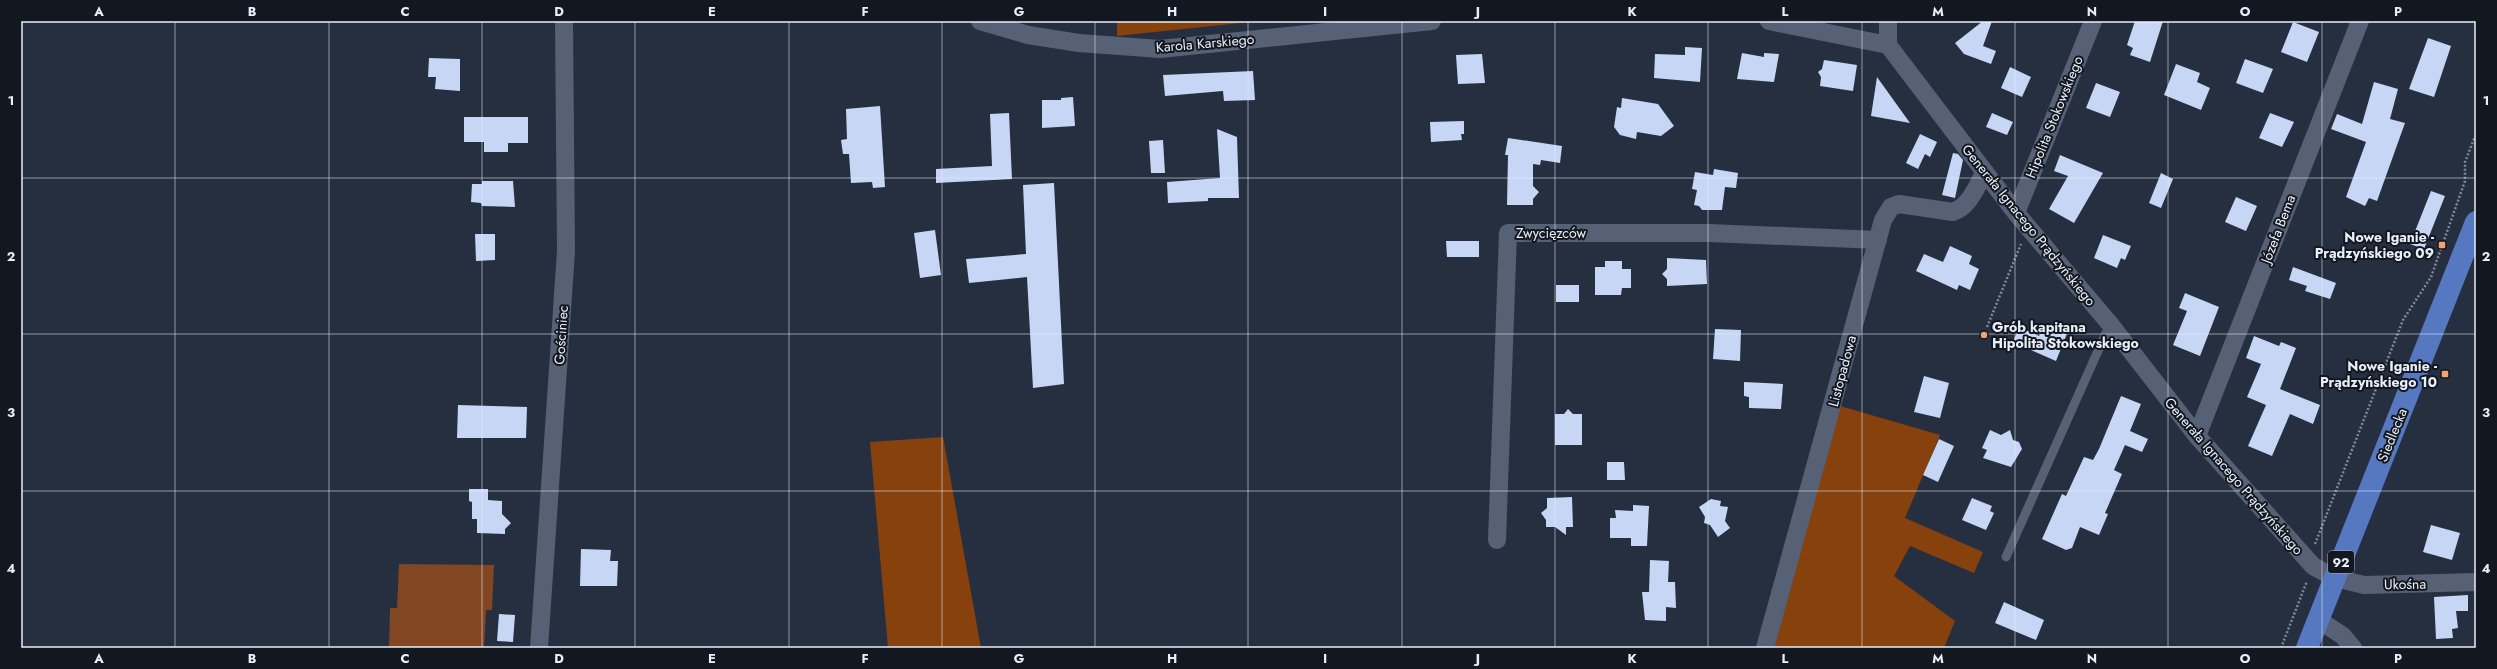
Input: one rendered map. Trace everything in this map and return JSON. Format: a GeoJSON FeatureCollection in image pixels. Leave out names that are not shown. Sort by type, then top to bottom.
{"type":"FeatureCollection","features":[{"type":"Feature","properties":{"kind":"main road","name":"Siedlecka"},"geometry":{"type":"LineString","coordinates":[[2307,648],[2476,222]]}},
{"type":"Feature","properties":{"kind":"street","name":"Gościniec"},"geometry":{"type":"LineString","coordinates":[[539,648],[566,251],[564,21]]}},
{"type":"Feature","properties":{"kind":"street","name":"Karola Karskiego"},"geometry":{"type":"LineString","coordinates":[[980,21],[1028,35],[1079,43],[1160,48],[1432,21]]}},
{"type":"Feature","properties":{"kind":"street"},"geometry":{"type":"LineString","coordinates":[[1769,21],[1888,45],[1888,21]]}},
{"type":"Feature","properties":{"kind":"street","name":"Hipolita Stokowskiego"},"geometry":{"type":"LineString","coordinates":[[2016,213],[2093,21]]}},
{"type":"Feature","properties":{"kind":"street","name":"Józefa Bema"},"geometry":{"type":"LineString","coordinates":[[2197,436],[2360,21]]}},
{"type":"Feature","properties":{"kind":"street","name":"Generała Ignacego Prądzyńskiego"},"geometry":{"type":"LineString","coordinates":[[1888,45],[2016,213],[2110,324],[2197,436],[2313,566],[2335,578]]}},
{"type":"Feature","properties":{"kind":"street","name":"Listopadowa"},"geometry":{"type":"LineString","coordinates":[[1765,648],[1883,220],[1891,206],[1908,204],[1953,212],[1961,209],[1968,202],[1985,172]]}},
{"type":"Feature","properties":{"kind":"street","name":"Zwycięzców"},"geometry":{"type":"LineString","coordinates":[[1497,540],[1508,233],[1709,233],[1878,240]]}},
{"type":"Feature","properties":{"kind":"street","name":"Ukośna"},"geometry":{"type":"LineString","coordinates":[[2335,578],[2364,585],[2476,582]]}},
{"type":"Feature","properties":{"kind":"street"},"geometry":{"type":"LineString","coordinates":[[2319,620],[2344,636],[2353,648]]}},
{"type":"Feature","properties":{"kind":"lane"},"geometry":{"type":"LineString","coordinates":[[2006,557],[2110,324]]}},
{"type":"Feature","properties":{"kind":"path"},"geometry":{"type":"LineString","coordinates":[[2281,648],[2313,566],[2315,544],[2403,320],[2431,277],[2465,182],[2465,162],[2476,134]]}},
{"type":"Feature","properties":{"kind":"path"},"geometry":{"type":"LineString","coordinates":[[1987,327],[2018,246],[2032,232]]}},
{"type":"Feature","properties":{"kind":"shaded area"},"geometry":{"type":"Polygon","coordinates":[[[1117,21],[1260,21],[1117,36],[1117,21]]]}},
{"type":"Feature","properties":{"kind":"shaded area"},"geometry":{"type":"Polygon","coordinates":[[[1840,406],[1940,435],[1905,518],[1983,552],[1974,573],[1910,546],[1894,576],[1955,621],[1944,648],[1774,648],[1840,406]]]}},
{"type":"Feature","properties":{"kind":"shaded area"},"geometry":{"type":"Polygon","coordinates":[[[943,437],[981,648],[888,648],[870,442],[943,437]]]}},
{"type":"Feature","properties":{"kind":"shaded area"},"geometry":{"type":"Polygon","coordinates":[[[399,564],[494,565],[492,610],[486,610],[484,648],[389,648],[390,608],[397,608],[399,564]]]}},
{"type":"Feature","properties":{"kind":"building"},"geometry":{"type":"Polygon","coordinates":[[[1983,21],[1992,21],[1983,46],[1996,51],[1991,64],[1964,54],[1955,43],[1983,21]]]}},
{"type":"Feature","properties":{"kind":"building"},"geometry":{"type":"Polygon","coordinates":[[[2135,21],[2163,21],[2150,62],[2130,55],[2133,48],[2127,45],[2135,21]]]}},
{"type":"Feature","properties":{"kind":"building"},"geometry":{"type":"Polygon","coordinates":[[[2293,22],[2319,32],[2307,62],[2281,52],[2293,22]]]}},
{"type":"Feature","properties":{"kind":"building"},"geometry":{"type":"Polygon","coordinates":[[[2428,38],[2451,46],[2434,97],[2409,89],[2428,38]]]}},
{"type":"Feature","properties":{"kind":"building"},"geometry":{"type":"Polygon","coordinates":[[[1685,47],[1702,48],[1700,82],[1654,78],[1655,54],[1685,55],[1685,47]]]}},
{"type":"Feature","properties":{"kind":"building"},"geometry":{"type":"Polygon","coordinates":[[[1742,53],[1764,57],[1764,53],[1779,54],[1774,82],[1737,79],[1742,53]]]}},
{"type":"Feature","properties":{"kind":"building"},"geometry":{"type":"Polygon","coordinates":[[[1482,54],[1485,83],[1458,84],[1456,55],[1482,54]]]}},
{"type":"Feature","properties":{"kind":"building"},"geometry":{"type":"Polygon","coordinates":[[[429,58],[460,59],[460,91],[435,89],[436,77],[428,77],[429,58]]]}},
{"type":"Feature","properties":{"kind":"building"},"geometry":{"type":"Polygon","coordinates":[[[2245,59],[2273,69],[2263,93],[2236,83],[2245,59]]]}},
{"type":"Feature","properties":{"kind":"building"},"geometry":{"type":"Polygon","coordinates":[[[1824,60],[1857,65],[1853,91],[1820,86],[1821,77],[1818,72],[1822,69],[1824,60]]]}},
{"type":"Feature","properties":{"kind":"building"},"geometry":{"type":"Polygon","coordinates":[[[2176,64],[2200,73],[2197,82],[2210,88],[2201,110],[2164,95],[2176,64]]]}},
{"type":"Feature","properties":{"kind":"building"},"geometry":{"type":"Polygon","coordinates":[[[2010,67],[2031,77],[2022,97],[2001,88],[2010,67]]]}},
{"type":"Feature","properties":{"kind":"building"},"geometry":{"type":"Polygon","coordinates":[[[1253,71],[1255,100],[1224,101],[1223,91],[1165,96],[1163,75],[1253,71]]]}},
{"type":"Feature","properties":{"kind":"building"},"geometry":{"type":"Polygon","coordinates":[[[1877,77],[1910,123],[1871,116],[1877,77]]]}},
{"type":"Feature","properties":{"kind":"building"},"geometry":{"type":"Polygon","coordinates":[[[2374,82],[2398,89],[2390,119],[2405,123],[2377,201],[2369,198],[2365,206],[2346,197],[2366,142],[2331,129],[2337,114],[2362,124],[2374,82]]]}},
{"type":"Feature","properties":{"kind":"building"},"geometry":{"type":"Polygon","coordinates":[[[2096,83],[2120,92],[2110,117],[2086,108],[2096,83]]]}},
{"type":"Feature","properties":{"kind":"building"},"geometry":{"type":"Polygon","coordinates":[[[1073,97],[1075,126],[1042,128],[1042,100],[1061,100],[1061,98],[1073,97]]]}},
{"type":"Feature","properties":{"kind":"building"},"geometry":{"type":"Polygon","coordinates":[[[1622,98],[1658,104],[1674,126],[1661,136],[1637,132],[1636,139],[1620,135],[1614,127],[1617,107],[1621,108],[1622,98]]]}},
{"type":"Feature","properties":{"kind":"building"},"geometry":{"type":"Polygon","coordinates":[[[880,106],[885,187],[873,188],[872,182],[851,183],[849,154],[843,154],[841,140],[847,139],[846,109],[880,106]]]}},
{"type":"Feature","properties":{"kind":"building"},"geometry":{"type":"Polygon","coordinates":[[[1009,113],[1012,179],[936,183],[936,169],[992,166],[990,114],[1009,113]]]}},
{"type":"Feature","properties":{"kind":"building"},"geometry":{"type":"Polygon","coordinates":[[[1992,113],[2013,122],[2007,135],[1986,127],[1992,113]]]}},
{"type":"Feature","properties":{"kind":"building"},"geometry":{"type":"Polygon","coordinates":[[[2270,113],[2294,122],[2282,147],[2259,138],[2270,113]]]}},
{"type":"Feature","properties":{"kind":"building"},"geometry":{"type":"Polygon","coordinates":[[[464,117],[528,117],[528,143],[508,143],[508,152],[484,152],[484,142],[464,142],[464,117]]]}},
{"type":"Feature","properties":{"kind":"building"},"geometry":{"type":"Polygon","coordinates":[[[1464,121],[1464,134],[1461,134],[1462,140],[1431,142],[1430,122],[1464,121]]]}},
{"type":"Feature","properties":{"kind":"building"},"geometry":{"type":"Polygon","coordinates":[[[1217,129],[1237,137],[1239,198],[1208,198],[1208,201],[1168,203],[1167,182],[1220,178],[1217,129]]]}},
{"type":"Feature","properties":{"kind":"building"},"geometry":{"type":"Polygon","coordinates":[[[1920,134],[1937,142],[1930,157],[1925,154],[1918,169],[1906,163],[1920,134]]]}},
{"type":"Feature","properties":{"kind":"building"},"geometry":{"type":"Polygon","coordinates":[[[1508,138],[1562,146],[1560,163],[1541,160],[1540,165],[1533,164],[1533,186],[1539,192],[1533,199],[1533,205],[1507,205],[1508,155],[1505,155],[1508,138]]]}},
{"type":"Feature","properties":{"kind":"building"},"geometry":{"type":"Polygon","coordinates":[[[1163,140],[1165,173],[1151,173],[1149,141],[1163,140]]]}},
{"type":"Feature","properties":{"kind":"building"},"geometry":{"type":"Polygon","coordinates":[[[1953,153],[1958,154],[1963,160],[1955,198],[1942,195],[1953,153]]]}},
{"type":"Feature","properties":{"kind":"building"},"geometry":{"type":"Polygon","coordinates":[[[2060,155],[2103,173],[2074,223],[2049,209],[2068,176],[2054,171],[2060,155]]]}},
{"type":"Feature","properties":{"kind":"building"},"geometry":{"type":"Polygon","coordinates":[[[1714,169],[1738,173],[1736,188],[1725,187],[1722,210],[1702,210],[1699,206],[1694,205],[1697,190],[1692,189],[1695,172],[1713,175],[1714,169]]]}},
{"type":"Feature","properties":{"kind":"building"},"geometry":{"type":"Polygon","coordinates":[[[2161,173],[2173,179],[2161,208],[2149,203],[2161,173]]]}},
{"type":"Feature","properties":{"kind":"building"},"geometry":{"type":"Polygon","coordinates":[[[482,181],[513,181],[515,207],[482,206],[481,203],[471,202],[472,184],[482,184],[482,181]]]}},
{"type":"Feature","properties":{"kind":"building"},"geometry":{"type":"Polygon","coordinates":[[[1054,183],[1064,384],[1033,388],[1027,277],[969,283],[966,259],[1026,254],[1023,185],[1054,183]]]}},
{"type":"Feature","properties":{"kind":"building"},"geometry":{"type":"Polygon","coordinates":[[[2431,191],[2445,196],[2424,249],[2410,244],[2431,191]]]}},
{"type":"Feature","properties":{"kind":"building"},"geometry":{"type":"Polygon","coordinates":[[[2236,197],[2257,206],[2246,231],[2225,222],[2236,197]]]}},
{"type":"Feature","properties":{"kind":"building"},"geometry":{"type":"Polygon","coordinates":[[[935,230],[941,275],[920,278],[914,233],[935,230]]]}},
{"type":"Feature","properties":{"kind":"building"},"geometry":{"type":"Polygon","coordinates":[[[475,234],[495,234],[495,260],[476,261],[475,234]]]}},
{"type":"Feature","properties":{"kind":"building"},"geometry":{"type":"Polygon","coordinates":[[[2103,235],[2131,246],[2125,260],[2121,258],[2117,268],[2094,258],[2103,235]]]}},
{"type":"Feature","properties":{"kind":"building"},"geometry":{"type":"Polygon","coordinates":[[[1446,241],[1479,241],[1479,257],[1447,257],[1446,241]]]}},
{"type":"Feature","properties":{"kind":"building"},"geometry":{"type":"Polygon","coordinates":[[[1950,246],[1972,256],[1969,264],[1979,269],[1970,290],[1959,285],[1957,290],[1916,271],[1924,254],[1943,262],[1950,246]]]}},
{"type":"Feature","properties":{"kind":"building"},"geometry":{"type":"Polygon","coordinates":[[[1667,258],[1706,260],[1707,284],[1667,286],[1667,279],[1662,274],[1667,269],[1667,258]]]}},
{"type":"Feature","properties":{"kind":"building"},"geometry":{"type":"Polygon","coordinates":[[[1605,261],[1622,261],[1622,269],[1631,269],[1631,288],[1622,288],[1621,295],[1595,295],[1595,267],[1605,267],[1605,261]]]}},
{"type":"Feature","properties":{"kind":"building"},"geometry":{"type":"Polygon","coordinates":[[[2293,267],[2336,283],[2330,299],[2305,291],[2307,286],[2289,280],[2293,267]]]}},
{"type":"Feature","properties":{"kind":"building"},"geometry":{"type":"Polygon","coordinates":[[[1556,285],[1579,285],[1579,302],[1556,302],[1556,285]]]}},
{"type":"Feature","properties":{"kind":"building"},"geometry":{"type":"Polygon","coordinates":[[[2185,293],[2219,307],[2200,356],[2173,345],[2187,311],[2179,308],[2185,293]]]}},
{"type":"Feature","properties":{"kind":"building"},"geometry":{"type":"Polygon","coordinates":[[[2050,323],[2068,331],[2056,361],[2013,342],[2019,327],[2039,336],[2043,328],[2047,330],[2050,323]]]}},
{"type":"Feature","properties":{"kind":"building"},"geometry":{"type":"Polygon","coordinates":[[[1715,329],[1741,330],[1740,361],[1713,359],[1715,329]]]}},
{"type":"Feature","properties":{"kind":"building"},"geometry":{"type":"Polygon","coordinates":[[[2254,336],[2279,346],[2281,342],[2296,348],[2280,389],[2320,405],[2313,424],[2290,414],[2272,456],[2248,446],[2266,405],[2247,397],[2261,364],[2246,358],[2254,336]]]}},
{"type":"Feature","properties":{"kind":"building"},"geometry":{"type":"Polygon","coordinates":[[[1924,376],[1949,383],[1940,418],[1914,412],[1924,376]]]}},
{"type":"Feature","properties":{"kind":"building"},"geometry":{"type":"Polygon","coordinates":[[[1744,382],[1783,384],[1781,409],[1749,408],[1749,397],[1744,396],[1744,382]]]}},
{"type":"Feature","properties":{"kind":"building"},"geometry":{"type":"Polygon","coordinates":[[[2121,396],[2141,404],[2130,431],[2148,439],[2142,452],[2125,445],[2114,470],[2122,474],[2105,513],[2108,514],[2099,535],[2080,527],[2072,548],[2066,550],[2042,539],[2062,494],[2066,496],[2084,457],[2093,460],[2121,396]]]}},
{"type":"Feature","properties":{"kind":"building"},"geometry":{"type":"Polygon","coordinates":[[[458,405],[527,407],[526,438],[457,438],[458,405]]]}},
{"type":"Feature","properties":{"kind":"building"},"geometry":{"type":"Polygon","coordinates":[[[1568,409],[1573,414],[1582,414],[1582,445],[1555,445],[1555,414],[1564,414],[1568,409]]]}},
{"type":"Feature","properties":{"kind":"building"},"geometry":{"type":"Polygon","coordinates":[[[1990,430],[2001,435],[2010,430],[2013,440],[2019,442],[2022,449],[2011,467],[1983,458],[1987,450],[1982,448],[1990,430]]]}},
{"type":"Feature","properties":{"kind":"building"},"geometry":{"type":"Polygon","coordinates":[[[1939,439],[1954,446],[1938,482],[1923,475],[1939,439]]]}},
{"type":"Feature","properties":{"kind":"building"},"geometry":{"type":"Polygon","coordinates":[[[1607,462],[1624,462],[1625,480],[1607,480],[1607,462]]]}},
{"type":"Feature","properties":{"kind":"building"},"geometry":{"type":"Polygon","coordinates":[[[469,489],[488,489],[488,500],[502,501],[502,514],[511,523],[505,529],[505,534],[477,533],[477,519],[472,519],[472,502],[469,501],[469,489]]]}},
{"type":"Feature","properties":{"kind":"building"},"geometry":{"type":"Polygon","coordinates":[[[1572,497],[1573,527],[1566,527],[1566,535],[1555,527],[1546,527],[1546,520],[1541,513],[1547,508],[1547,498],[1572,497]]]}},
{"type":"Feature","properties":{"kind":"building"},"geometry":{"type":"Polygon","coordinates":[[[1972,498],[1992,506],[1990,511],[1994,513],[1986,530],[1962,520],[1972,498]]]}},
{"type":"Feature","properties":{"kind":"building"},"geometry":{"type":"Polygon","coordinates":[[[1711,499],[1721,501],[1720,506],[1728,507],[1725,521],[1730,528],[1718,537],[1710,525],[1704,523],[1705,517],[1699,507],[1711,499]]]}},
{"type":"Feature","properties":{"kind":"building"},"geometry":{"type":"Polygon","coordinates":[[[1633,505],[1649,506],[1647,546],[1631,546],[1631,538],[1610,538],[1610,518],[1616,518],[1615,510],[1633,511],[1633,505]]]}},
{"type":"Feature","properties":{"kind":"building"},"geometry":{"type":"Polygon","coordinates":[[[2431,525],[2460,533],[2452,560],[2423,552],[2431,525]]]}},
{"type":"Feature","properties":{"kind":"building"},"geometry":{"type":"Polygon","coordinates":[[[581,549],[611,550],[610,561],[618,561],[617,586],[580,586],[581,549]]]}},
{"type":"Feature","properties":{"kind":"building"},"geometry":{"type":"Polygon","coordinates":[[[1650,560],[1669,561],[1668,582],[1675,582],[1676,608],[1666,607],[1666,621],[1645,620],[1642,592],[1649,592],[1650,560]]]}},
{"type":"Feature","properties":{"kind":"building"},"geometry":{"type":"Polygon","coordinates":[[[2468,595],[2468,611],[2456,611],[2458,628],[2452,629],[2453,638],[2436,639],[2434,597],[2468,595]]]}},
{"type":"Feature","properties":{"kind":"building"},"geometry":{"type":"Polygon","coordinates":[[[2004,602],[2044,620],[2036,640],[1995,623],[2004,602]]]}},
{"type":"Feature","properties":{"kind":"building"},"geometry":{"type":"Polygon","coordinates":[[[499,614],[515,615],[513,642],[497,641],[499,614]]]}},
{"type":"Feature","properties":{"kind":"place","name":"Nowe Iganie - Prądzyńskiego 09"},"geometry":{"type":"Point","coordinates":[2442,245]}},
{"type":"Feature","properties":{"kind":"place","name":"Grób kapitana Hipolita Stokowskiego"},"geometry":{"type":"Point","coordinates":[1984,335]}},
{"type":"Feature","properties":{"kind":"place","name":"Nowe Iganie - Prądzyńskiego 10"},"geometry":{"type":"Point","coordinates":[2445,374]}}]}
